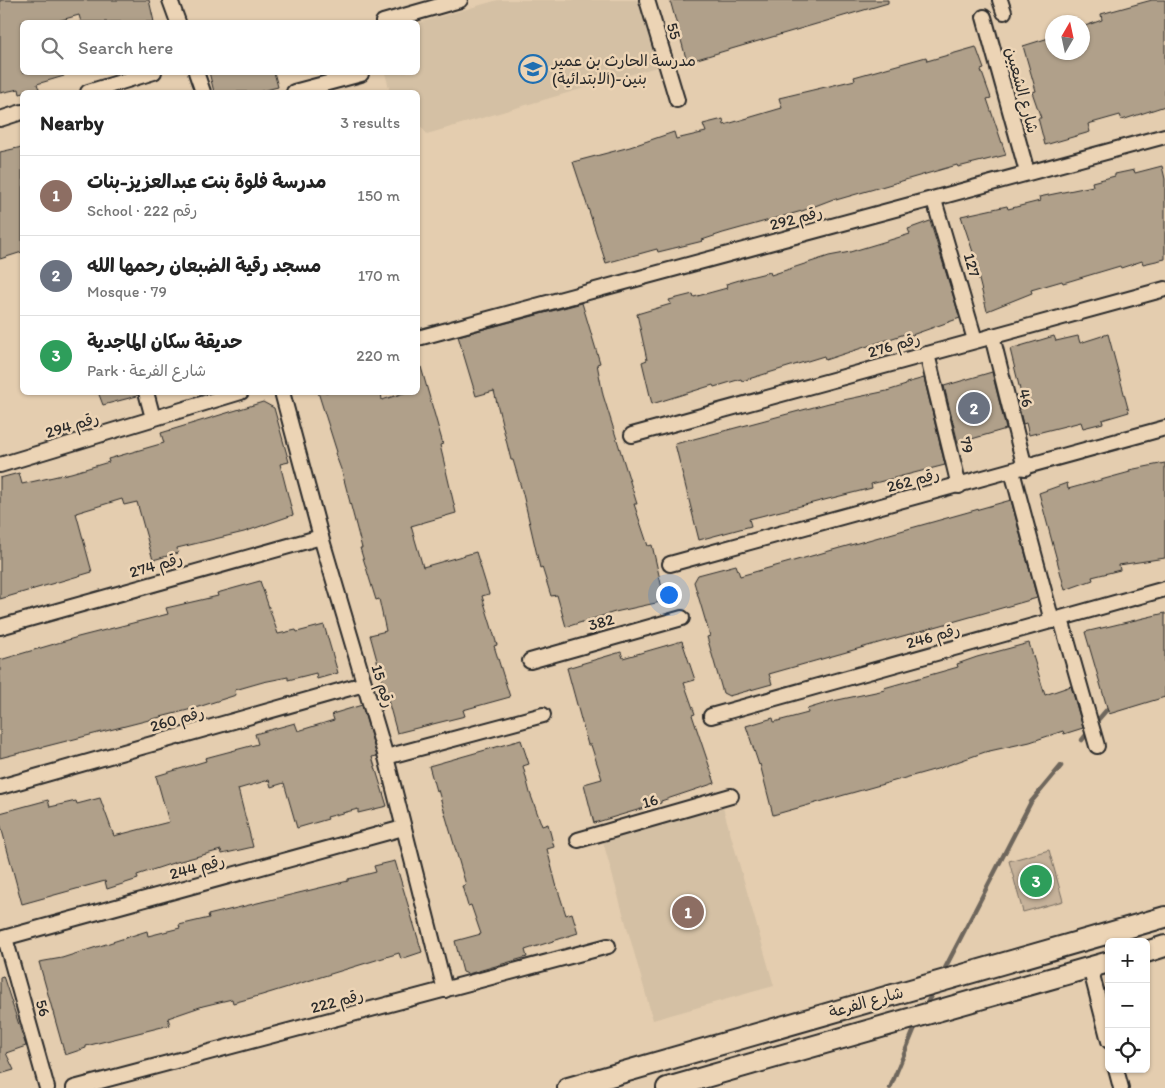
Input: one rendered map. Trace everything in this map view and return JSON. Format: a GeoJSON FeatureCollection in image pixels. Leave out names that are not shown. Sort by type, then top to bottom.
{"type":"FeatureCollection","features":[{"type":"Feature","properties":{"kind":"street"},"geometry":{"type":"LineString","coordinates":[[170,0],[177,20]]}},
{"type":"Feature","properties":{"kind":"street"},"geometry":{"type":"LineString","coordinates":[[390,20],[460,0]]}},
{"type":"Feature","properties":{"kind":"street","name":"55"},"geometry":{"type":"LineString","coordinates":[[647,0],[677,100]]}},
{"type":"Feature","properties":{"kind":"street","name":"شارع الشعبين"},"geometry":{"type":"LineString","coordinates":[[984,17],[1027,172]]}},
{"type":"Feature","properties":{"kind":"street"},"geometry":{"type":"LineString","coordinates":[[95,90],[144,75]]}},
{"type":"Feature","properties":{"kind":"street"},"geometry":{"type":"LineString","coordinates":[[197,75],[202,90]]}},
{"type":"Feature","properties":{"kind":"street"},"geometry":{"type":"LineString","coordinates":[[301,90],[357,75]]}},
{"type":"Feature","properties":{"kind":"street"},"geometry":{"type":"LineString","coordinates":[[0,119],[20,113]]}},
{"type":"Feature","properties":{"kind":"street","name":"رقم 292"},"geometry":{"type":"LineString","coordinates":[[420,337],[1165,136]]}},
{"type":"Feature","properties":{"kind":"street","name":"127"},"geometry":{"type":"LineString","coordinates":[[934,200],[975,340]]}},
{"type":"Feature","properties":{"kind":"street","name":"رقم 276"},"geometry":{"type":"LineString","coordinates":[[632,436],[1165,289]]}},
{"type":"Feature","properties":{"kind":"street","name":"46"},"geometry":{"type":"LineString","coordinates":[[992,336],[1019,470],[1056,620],[1097,746]]}},
{"type":"Feature","properties":{"kind":"street","name":"79"},"geometry":{"type":"LineString","coordinates":[[927,354],[959,486]]}},
{"type":"Feature","properties":{"kind":"street"},"geometry":{"type":"LineString","coordinates":[[147,395],[153,418]]}},
{"type":"Feature","properties":{"kind":"street","name":"رقم 294"},"geometry":{"type":"LineString","coordinates":[[0,465],[231,395]]}},
{"type":"Feature","properties":{"kind":"street","name":"رقم 15"},"geometry":{"type":"LineString","coordinates":[[283,395],[321,537],[386,758],[445,990]]}},
{"type":"Feature","properties":{"kind":"street","name":"رقم 262"},"geometry":{"type":"LineString","coordinates":[[670,564],[1019,470],[1165,428]]}},
{"type":"Feature","properties":{"kind":"street","name":"رقم 274"},"geometry":{"type":"LineString","coordinates":[[0,627],[321,537]]}},
{"type":"Feature","properties":{"kind":"street","name":"رقم 246"},"geometry":{"type":"LineString","coordinates":[[711,716],[1165,589]]}},
{"type":"Feature","properties":{"kind":"street","name":"382"},"geometry":{"type":"LineString","coordinates":[[530,661],[682,618]]}},
{"type":"Feature","properties":{"kind":"street","name":"رقم 260"},"geometry":{"type":"LineString","coordinates":[[0,787],[364,684]]}},
{"type":"Feature","properties":{"kind":"street"},"geometry":{"type":"LineString","coordinates":[[386,758],[543,715]]}},
{"type":"Feature","properties":{"kind":"street","name":"16"},"geometry":{"type":"LineString","coordinates":[[578,840],[731,796]]}},
{"type":"Feature","properties":{"kind":"street","name":"رقم 244"},"geometry":{"type":"LineString","coordinates":[[2,939],[403,828]]}},
{"type":"Feature","properties":{"kind":"street","name":"شارع الفرعة"},"geometry":{"type":"LineString","coordinates":[[568,1088],[1165,917]]}},
{"type":"Feature","properties":{"kind":"street","name":"56"},"geometry":{"type":"LineString","coordinates":[[2,939],[47,1088]]}},
{"type":"Feature","properties":{"kind":"street","name":"رقم 222"},"geometry":{"type":"LineString","coordinates":[[74,1088],[608,946]]}},
{"type":"Feature","properties":{"kind":"street"},"geometry":{"type":"LineString","coordinates":[[1150,951],[1165,946]]}},
{"type":"Feature","properties":{"kind":"street","name":"شارع الفرعة"},"geometry":{"type":"LineString","coordinates":[[667,1088],[1105,963]]}},
{"type":"Feature","properties":{"kind":"street"},"geometry":{"type":"LineString","coordinates":[[1090,967],[1106,1028]]}},
{"type":"Feature","properties":{"kind":"street"},"geometry":{"type":"LineString","coordinates":[[1117,1073],[1121,1088]]}},
{"type":"Feature","properties":{"kind":"shaded area","name":"مدرسة الحارث بن عمير (الابتدائية)-بنين"},"geometry":{"type":"Polygon","coordinates":[[[498,0],[640,0],[660,66],[427,134],[420,125],[420,90],[389,90],[386,75],[420,75],[420,22],[498,0]]]}},
{"type":"Feature","properties":{"kind":"shaded area"},"geometry":{"type":"Polygon","coordinates":[[[722,804],[774,986],[653,1020],[602,838],[722,804]]]}},
{"type":"Feature","properties":{"kind":"shaded area"},"geometry":{"type":"Polygon","coordinates":[[[1049,850],[1063,901],[1023,912],[1009,861],[1049,850]]]}},
{"type":"Feature","properties":{"kind":"building"},"geometry":{"type":"Polygon","coordinates":[[[0,0],[149,0],[154,20],[80,20],[79,15],[61,20],[20,20],[20,75],[64,76],[37,84],[39,89],[20,90],[20,94],[19,89],[0,93],[0,0]]]}},
{"type":"Feature","properties":{"kind":"building"},"geometry":{"type":"Polygon","coordinates":[[[670,0],[888,0],[888,3],[687,62],[670,0]]]}},
{"type":"Feature","properties":{"kind":"building"},"geometry":{"type":"Polygon","coordinates":[[[1152,0],[1165,0],[1165,106],[1122,120],[1120,115],[1088,124],[1090,132],[1045,145],[1038,118],[1041,118],[1032,92],[1036,91],[1023,46],[1045,39],[1045,60],[1090,60],[1090,24],[1102,20],[1101,14],[1152,0]]]}},
{"type":"Feature","properties":{"kind":"building"},"geometry":{"type":"Polygon","coordinates":[[[976,47],[984,69],[981,70],[991,98],[987,99],[1006,155],[958,167],[957,165],[836,200],[836,198],[802,211],[723,233],[703,241],[658,252],[657,249],[606,263],[573,162],[630,147],[674,132],[676,139],[706,132],[703,124],[723,119],[724,125],[782,108],[779,98],[855,80],[854,77],[926,57],[927,61],[976,47]]]}},
{"type":"Feature","properties":{"kind":"building"},"geometry":{"type":"Polygon","coordinates":[[[210,75],[275,75],[278,87],[266,90],[214,90],[210,75]]]}},
{"type":"Feature","properties":{"kind":"building"},"geometry":{"type":"Polygon","coordinates":[[[20,147],[20,253],[0,259],[0,152],[20,147]]]}},
{"type":"Feature","properties":{"kind":"building"},"geometry":{"type":"Polygon","coordinates":[[[1162,166],[1165,179],[1165,259],[1143,264],[1142,261],[1121,268],[1120,266],[1063,283],[1062,281],[1031,290],[1032,293],[987,311],[976,268],[978,267],[961,216],[1007,206],[1008,209],[1040,201],[1039,197],[1093,186],[1092,182],[1115,176],[1115,174],[1134,170],[1135,173],[1162,166]]]}},
{"type":"Feature","properties":{"kind":"building"},"geometry":{"type":"Polygon","coordinates":[[[930,221],[960,318],[909,336],[908,333],[825,360],[824,356],[742,381],[741,379],[714,387],[713,385],[652,404],[642,362],[647,360],[637,314],[671,304],[669,300],[693,294],[694,297],[727,288],[726,284],[746,278],[770,272],[771,275],[829,256],[850,252],[910,234],[908,229],[930,221]]]}},
{"type":"Feature","properties":{"kind":"building"},"geometry":{"type":"Polygon","coordinates":[[[582,303],[600,363],[597,364],[603,395],[637,504],[634,504],[648,546],[652,545],[665,601],[615,612],[566,627],[557,595],[551,596],[542,567],[540,568],[523,494],[513,460],[511,460],[494,391],[476,396],[458,336],[582,303]]]}},
{"type":"Feature","properties":{"kind":"building"},"geometry":{"type":"Polygon","coordinates":[[[1108,334],[1129,412],[1102,420],[1103,423],[1083,428],[1081,422],[1029,435],[1026,423],[1023,424],[1017,400],[1022,398],[1010,349],[1054,336],[1056,341],[1078,336],[1080,343],[1108,334]]]}},
{"type":"Feature","properties":{"kind":"building"},"geometry":{"type":"Polygon","coordinates":[[[420,367],[443,444],[440,445],[456,513],[411,526],[423,567],[476,552],[489,594],[482,596],[497,645],[494,646],[510,697],[463,710],[465,716],[397,733],[370,635],[386,631],[379,599],[376,600],[360,548],[362,548],[342,472],[335,453],[337,452],[319,395],[381,395],[382,400],[398,395],[420,395],[420,367]]]}},
{"type":"Feature","properties":{"kind":"building"},"geometry":{"type":"Polygon","coordinates":[[[992,372],[1006,429],[958,443],[944,386],[992,372]]]}},
{"type":"Feature","properties":{"kind":"building"},"geometry":{"type":"Polygon","coordinates":[[[924,378],[945,465],[871,484],[872,488],[749,519],[751,526],[699,540],[675,444],[829,403],[887,391],[924,378]]]}},
{"type":"Feature","properties":{"kind":"building"},"geometry":{"type":"Polygon","coordinates":[[[99,395],[137,395],[137,396],[103,405],[99,395]]]}},
{"type":"Feature","properties":{"kind":"building"},"geometry":{"type":"Polygon","coordinates":[[[263,402],[274,408],[289,462],[280,464],[293,515],[244,532],[177,548],[178,553],[153,560],[137,502],[124,505],[122,499],[76,513],[92,572],[0,599],[0,478],[19,473],[22,484],[71,473],[109,462],[108,459],[164,443],[161,433],[263,402]]]}},
{"type":"Feature","properties":{"kind":"building"},"geometry":{"type":"Polygon","coordinates":[[[1165,463],[1165,558],[1119,565],[1120,570],[1092,577],[1093,580],[1065,590],[1039,493],[1067,483],[1068,489],[1130,472],[1129,470],[1165,463]]]}},
{"type":"Feature","properties":{"kind":"building"},"geometry":{"type":"Polygon","coordinates":[[[1011,500],[1037,598],[769,674],[772,684],[729,696],[723,693],[707,637],[710,636],[694,582],[698,575],[736,565],[740,576],[1011,500]]]}},
{"type":"Feature","properties":{"kind":"building"},"geometry":{"type":"Polygon","coordinates":[[[260,581],[278,634],[296,630],[297,632],[324,625],[338,673],[317,679],[316,673],[288,680],[288,677],[263,682],[235,690],[236,695],[192,709],[0,758],[0,660],[78,637],[168,614],[166,608],[218,596],[217,593],[260,581]]]}},
{"type":"Feature","properties":{"kind":"building"},"geometry":{"type":"Polygon","coordinates":[[[1165,613],[1165,697],[1109,714],[1085,632],[1165,613]]]}},
{"type":"Feature","properties":{"kind":"building"},"geometry":{"type":"Polygon","coordinates":[[[682,641],[695,680],[684,683],[695,714],[692,715],[715,783],[661,801],[661,803],[594,823],[584,784],[602,779],[591,745],[588,745],[567,668],[621,652],[623,658],[682,641]]]}},
{"type":"Feature","properties":{"kind":"building"},"geometry":{"type":"Polygon","coordinates":[[[1029,643],[1045,695],[1071,686],[1083,728],[1064,734],[1063,731],[1030,742],[985,752],[937,769],[773,815],[760,764],[746,726],[773,718],[774,722],[808,713],[807,709],[833,701],[885,690],[884,688],[958,667],[957,664],[977,657],[1029,643]]]}},
{"type":"Feature","properties":{"kind":"building"},"geometry":{"type":"Polygon","coordinates":[[[362,705],[377,756],[372,757],[387,806],[358,813],[358,809],[327,817],[328,819],[297,828],[284,783],[271,787],[269,780],[238,789],[253,847],[222,854],[221,850],[173,863],[137,875],[138,879],[107,889],[105,881],[22,904],[0,823],[0,813],[48,800],[50,807],[76,801],[77,804],[100,798],[114,836],[169,822],[156,776],[206,761],[205,758],[258,744],[255,734],[295,723],[298,731],[334,720],[332,714],[362,705]]]}},
{"type":"Feature","properties":{"kind":"building"},"geometry":{"type":"Polygon","coordinates":[[[521,740],[529,764],[523,766],[530,793],[542,826],[548,824],[554,847],[547,849],[556,884],[566,915],[572,913],[578,933],[525,950],[527,957],[468,974],[463,972],[455,941],[481,934],[471,905],[468,906],[462,886],[466,885],[429,766],[521,740]]]}},
{"type":"Feature","properties":{"kind":"building"},"geometry":{"type":"Polygon","coordinates":[[[395,861],[422,952],[401,959],[399,953],[233,1003],[232,999],[203,1006],[168,1018],[170,1025],[86,1046],[86,1048],[65,1055],[39,962],[62,958],[147,931],[148,936],[180,928],[179,925],[209,918],[208,915],[348,881],[348,879],[376,872],[374,866],[395,861]]]}},
{"type":"Feature","properties":{"kind":"building"},"geometry":{"type":"Polygon","coordinates":[[[3,976],[26,1046],[6,1053],[14,1070],[0,1074],[0,977],[3,976]]]}},
{"type":"Feature","properties":{"kind":"waterway"},"geometry":{"type":"LineString","coordinates":[[1097,721],[1110,706]]}},
{"type":"Feature","properties":{"kind":"waterway"},"geometry":{"type":"LineString","coordinates":[[1082,740],[1086,735]]}},
{"type":"Feature","properties":{"kind":"waterway"},"geometry":{"type":"LineString","coordinates":[[943,972],[1031,802],[1061,766]]}},
{"type":"Feature","properties":{"kind":"waterway"},"geometry":{"type":"LineString","coordinates":[[925,1007],[934,990]]}},
{"type":"Feature","properties":{"kind":"waterway"},"geometry":{"type":"LineString","coordinates":[[890,1088],[916,1025]]}},
{"type":"Feature","properties":{"kind":"place","name":"مدرسة الحارث بن عمير (الابتدائية)-بنين"},"geometry":{"type":"Point","coordinates":[533,69]}},
{"type":"Feature","properties":{"kind":"place","name":"مسجد رقية الضبعان رحمها الله"},"geometry":{"type":"Point","coordinates":[974,408]}},
{"type":"Feature","properties":{"kind":"place","name":"حديقة سكان الماجدية"},"geometry":{"type":"Point","coordinates":[1036,881]}},
{"type":"Feature","properties":{"kind":"place","name":"مدرسة فلوة بنت عبدالعزيز-بنات"},"geometry":{"type":"Point","coordinates":[688,912]}}]}
